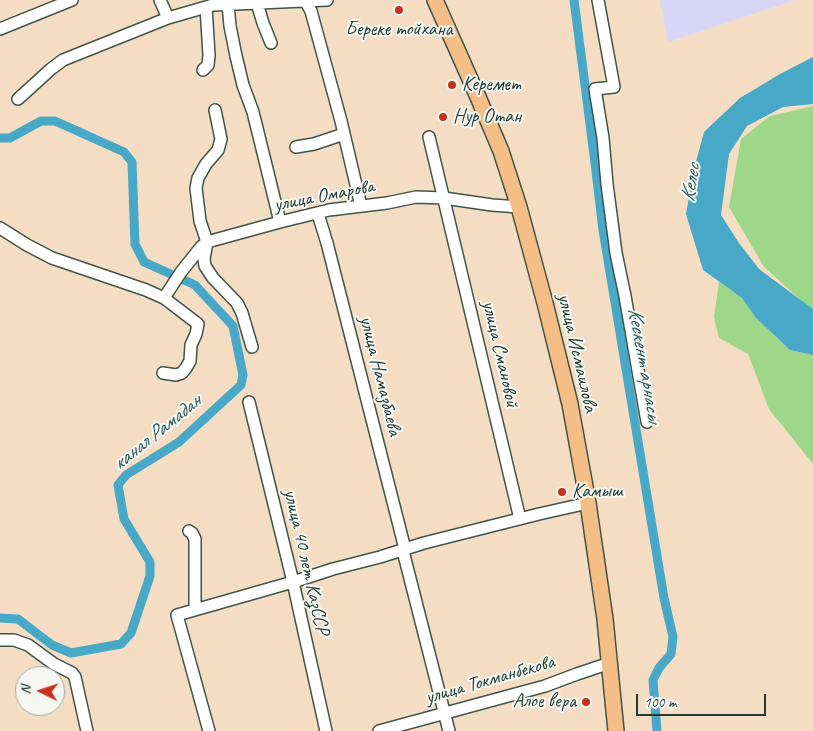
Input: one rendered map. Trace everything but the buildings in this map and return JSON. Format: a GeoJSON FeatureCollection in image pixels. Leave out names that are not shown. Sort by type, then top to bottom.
{"type":"FeatureCollection","features":[{"type":"Feature","properties":{"kind":"main road","name":"улица Исмаилова"},"geometry":{"type":"LineString","coordinates":[[435,0],[501,151],[546,303],[570,404],[588,502],[605,619],[616,731]]}},
{"type":"Feature","properties":{"kind":"street"},"geometry":{"type":"LineString","coordinates":[[0,29],[72,0]]}},
{"type":"Feature","properties":{"kind":"street"},"geometry":{"type":"LineString","coordinates":[[160,0],[168,18]]}},
{"type":"Feature","properties":{"kind":"street"},"geometry":{"type":"LineString","coordinates":[[18,99],[63,60],[168,18],[213,5],[327,0]]}},
{"type":"Feature","properties":{"kind":"street"},"geometry":{"type":"LineString","coordinates":[[598,0],[614,87],[595,89],[603,138],[616,252],[647,422]]}},
{"type":"Feature","properties":{"kind":"street"},"geometry":{"type":"LineString","coordinates":[[306,2],[311,11],[361,206]]}},
{"type":"Feature","properties":{"kind":"street"},"geometry":{"type":"LineString","coordinates":[[228,4],[236,56],[243,85],[253,112],[280,222]]}},
{"type":"Feature","properties":{"kind":"street"},"geometry":{"type":"LineString","coordinates":[[257,4],[271,43]]}},
{"type":"Feature","properties":{"kind":"street"},"geometry":{"type":"LineString","coordinates":[[203,70],[208,65],[209,55],[206,7]]}},
{"type":"Feature","properties":{"kind":"street"},"geometry":{"type":"LineString","coordinates":[[214,110],[221,139],[218,150],[206,164],[198,178],[196,188],[200,221],[207,242],[204,259],[205,266],[213,278],[237,303],[242,313],[252,347]]}},
{"type":"Feature","properties":{"kind":"street"},"geometry":{"type":"LineString","coordinates":[[296,147],[314,144],[344,134]]}},
{"type":"Feature","properties":{"kind":"street","name":"улица Смановой"},"geometry":{"type":"LineString","coordinates":[[429,137],[520,519]]}},
{"type":"Feature","properties":{"kind":"street","name":"улица Омарова"},"geometry":{"type":"LineString","coordinates":[[207,242],[330,210],[416,198],[444,198],[519,207]]}},
{"type":"Feature","properties":{"kind":"street","name":"улица Намазбаева"},"geometry":{"type":"LineString","coordinates":[[318,214],[332,261],[405,549],[404,555],[448,731]]}},
{"type":"Feature","properties":{"kind":"street"},"geometry":{"type":"LineString","coordinates":[[0,228],[26,245],[52,258],[164,298],[198,324],[191,345],[190,361],[186,368],[182,373],[176,375],[163,373]]}},
{"type":"Feature","properties":{"kind":"street"},"geometry":{"type":"LineString","coordinates":[[164,298],[181,272],[207,242]]}},
{"type":"Feature","properties":{"kind":"street","name":"улица 40 лет КазССР"},"geometry":{"type":"LineString","coordinates":[[249,402],[293,582],[326,731]]}},
{"type":"Feature","properties":{"kind":"street"},"geometry":{"type":"LineString","coordinates":[[209,731],[177,615],[405,549],[588,502]]}},
{"type":"Feature","properties":{"kind":"street"},"geometry":{"type":"LineString","coordinates":[[189,531],[195,539],[195,609]]}},
{"type":"Feature","properties":{"kind":"street"},"geometry":{"type":"LineString","coordinates":[[0,640],[14,640],[28,645],[54,664],[72,673],[75,677],[87,731]]}},
{"type":"Feature","properties":{"kind":"street","name":"улица Токманбекова"},"geometry":{"type":"LineString","coordinates":[[380,731],[545,686],[610,662]]}},
{"type":"Feature","properties":{"kind":"shaded area"},"geometry":{"type":"Polygon","coordinates":[[[660,0],[795,0],[668,42],[660,0]]]}},
{"type":"Feature","properties":{"kind":"green space"},"geometry":{"type":"Polygon","coordinates":[[[813,106],[813,311],[764,267],[729,207],[741,139],[770,116],[813,106]]]}},
{"type":"Feature","properties":{"kind":"green space"},"geometry":{"type":"Polygon","coordinates":[[[719,282],[742,298],[756,318],[790,350],[813,355],[813,464],[769,409],[748,354],[719,338],[714,317],[719,282]]]}},
{"type":"Feature","properties":{"kind":"water","name":"Келес"},"geometry":{"type":"Polygon","coordinates":[[[813,57],[813,104],[783,107],[747,126],[729,154],[721,215],[759,269],[813,309],[813,355],[790,350],[756,318],[742,298],[703,270],[686,214],[694,169],[704,132],[740,98],[813,57]]]}},
{"type":"Feature","properties":{"kind":"waterway","name":"Кескент арнасы"},"geometry":{"type":"LineString","coordinates":[[574,0],[603,230],[664,598],[673,637],[671,654],[659,668],[653,680],[657,731]]}},
{"type":"Feature","properties":{"kind":"waterway","name":"канал Рамадан"},"geometry":{"type":"LineString","coordinates":[[0,138],[10,138],[41,121],[55,121],[124,152],[132,162],[135,244],[144,262],[195,285],[233,326],[243,375],[241,385],[179,442],[126,475],[118,485],[124,519],[150,562],[150,576],[131,633],[121,644],[71,653],[52,645],[18,619],[0,618]]}},
{"type":"Feature","properties":{"kind":"place","name":"Береке тойхана"},"geometry":{"type":"Point","coordinates":[399,10]}},
{"type":"Feature","properties":{"kind":"place","name":"Керемет"},"geometry":{"type":"Point","coordinates":[452,85]}},
{"type":"Feature","properties":{"kind":"place","name":"Нур Отан"},"geometry":{"type":"Point","coordinates":[443,117]}},
{"type":"Feature","properties":{"kind":"place","name":"Камыш"},"geometry":{"type":"Point","coordinates":[562,492]}},
{"type":"Feature","properties":{"kind":"place","name":"Алое вера"},"geometry":{"type":"Point","coordinates":[586,702]}}]}
